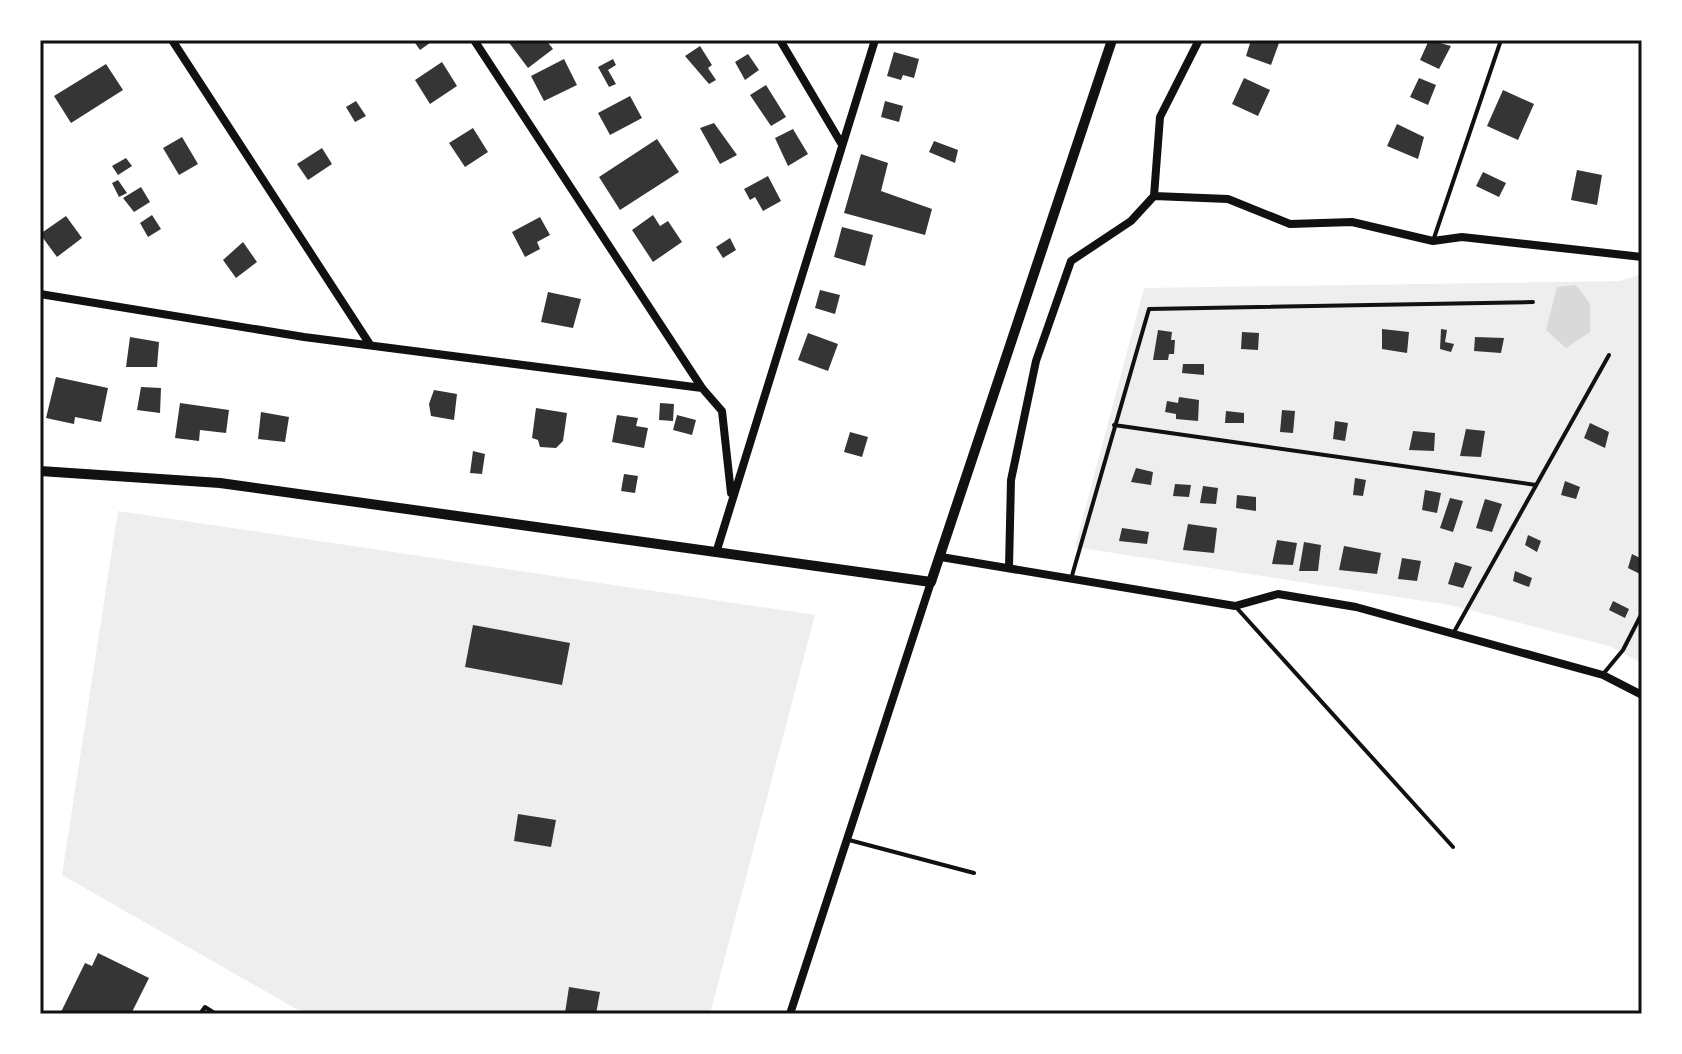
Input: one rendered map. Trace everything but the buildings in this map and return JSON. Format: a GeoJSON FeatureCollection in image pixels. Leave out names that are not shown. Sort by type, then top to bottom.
{"type":"FeatureCollection","features":[{"type":"Feature","properties":{"kind":"street"},"geometry":{"type":"LineString","coordinates":[[172,40],[369,343]]}},
{"type":"Feature","properties":{"kind":"street"},"geometry":{"type":"LineString","coordinates":[[474,40],[702,388],[722,411],[732,497]]}},
{"type":"Feature","properties":{"kind":"street"},"geometry":{"type":"LineString","coordinates":[[780,40],[841,143]]}},
{"type":"Feature","properties":{"kind":"street"},"geometry":{"type":"LineString","coordinates":[[716,553],[875,40]]}},
{"type":"Feature","properties":{"kind":"street"},"geometry":{"type":"LineString","coordinates":[[790,1014],[1112,40]]}},
{"type":"Feature","properties":{"kind":"street"},"geometry":{"type":"LineString","coordinates":[[1009,568],[1011,480],[1036,361],[1071,261],[1131,221],[1154,196],[1160,117],[1199,40]]}},
{"type":"Feature","properties":{"kind":"street"},"geometry":{"type":"LineString","coordinates":[[1154,196],[1228,199],[1290,224],[1352,222],[1433,241],[1462,237],[1642,257]]}},
{"type":"Feature","properties":{"kind":"street"},"geometry":{"type":"LineString","coordinates":[[40,294],[304,337],[702,388]]}},
{"type":"Feature","properties":{"kind":"street"},"geometry":{"type":"LineString","coordinates":[[40,471],[220,483],[931,582]]}},
{"type":"Feature","properties":{"kind":"street"},"geometry":{"type":"LineString","coordinates":[[941,557],[1235,606],[1278,594],[1356,607],[1603,675],[1642,695]]}},
{"type":"Feature","properties":{"kind":"lane"},"geometry":{"type":"LineString","coordinates":[[1433,241],[1501,40]]}},
{"type":"Feature","properties":{"kind":"lane"},"geometry":{"type":"LineString","coordinates":[[1071,579],[1149,309],[1533,302]]}},
{"type":"Feature","properties":{"kind":"lane"},"geometry":{"type":"LineString","coordinates":[[1452,634],[1609,355]]}},
{"type":"Feature","properties":{"kind":"lane"},"geometry":{"type":"LineString","coordinates":[[1113,425],[1536,485]]}},
{"type":"Feature","properties":{"kind":"lane"},"geometry":{"type":"LineString","coordinates":[[1235,606],[1453,847]]}},
{"type":"Feature","properties":{"kind":"lane"},"geometry":{"type":"LineString","coordinates":[[1603,675],[1623,650],[1642,613]]}},
{"type":"Feature","properties":{"kind":"lane"},"geometry":{"type":"LineString","coordinates":[[849,840],[974,873]]}},
{"type":"Feature","properties":{"kind":"lane"},"geometry":{"type":"LineString","coordinates":[[200,1014],[205,1007],[216,1014]]}},
{"type":"Feature","properties":{"kind":"shaded area"},"geometry":{"type":"Polygon","coordinates":[[[1642,274],[1642,663],[1609,646],[1450,605],[1075,547],[1144,288],[1620,281],[1642,274]]]}},
{"type":"Feature","properties":{"kind":"shaded area"},"geometry":{"type":"Polygon","coordinates":[[[1576,285],[1590,304],[1590,332],[1566,348],[1546,330],[1557,287],[1576,285]]]}},
{"type":"Feature","properties":{"kind":"shaded area"},"geometry":{"type":"Polygon","coordinates":[[[118,511],[815,615],[710,1014],[305,1014],[62,875],[118,511]]]}}]}
